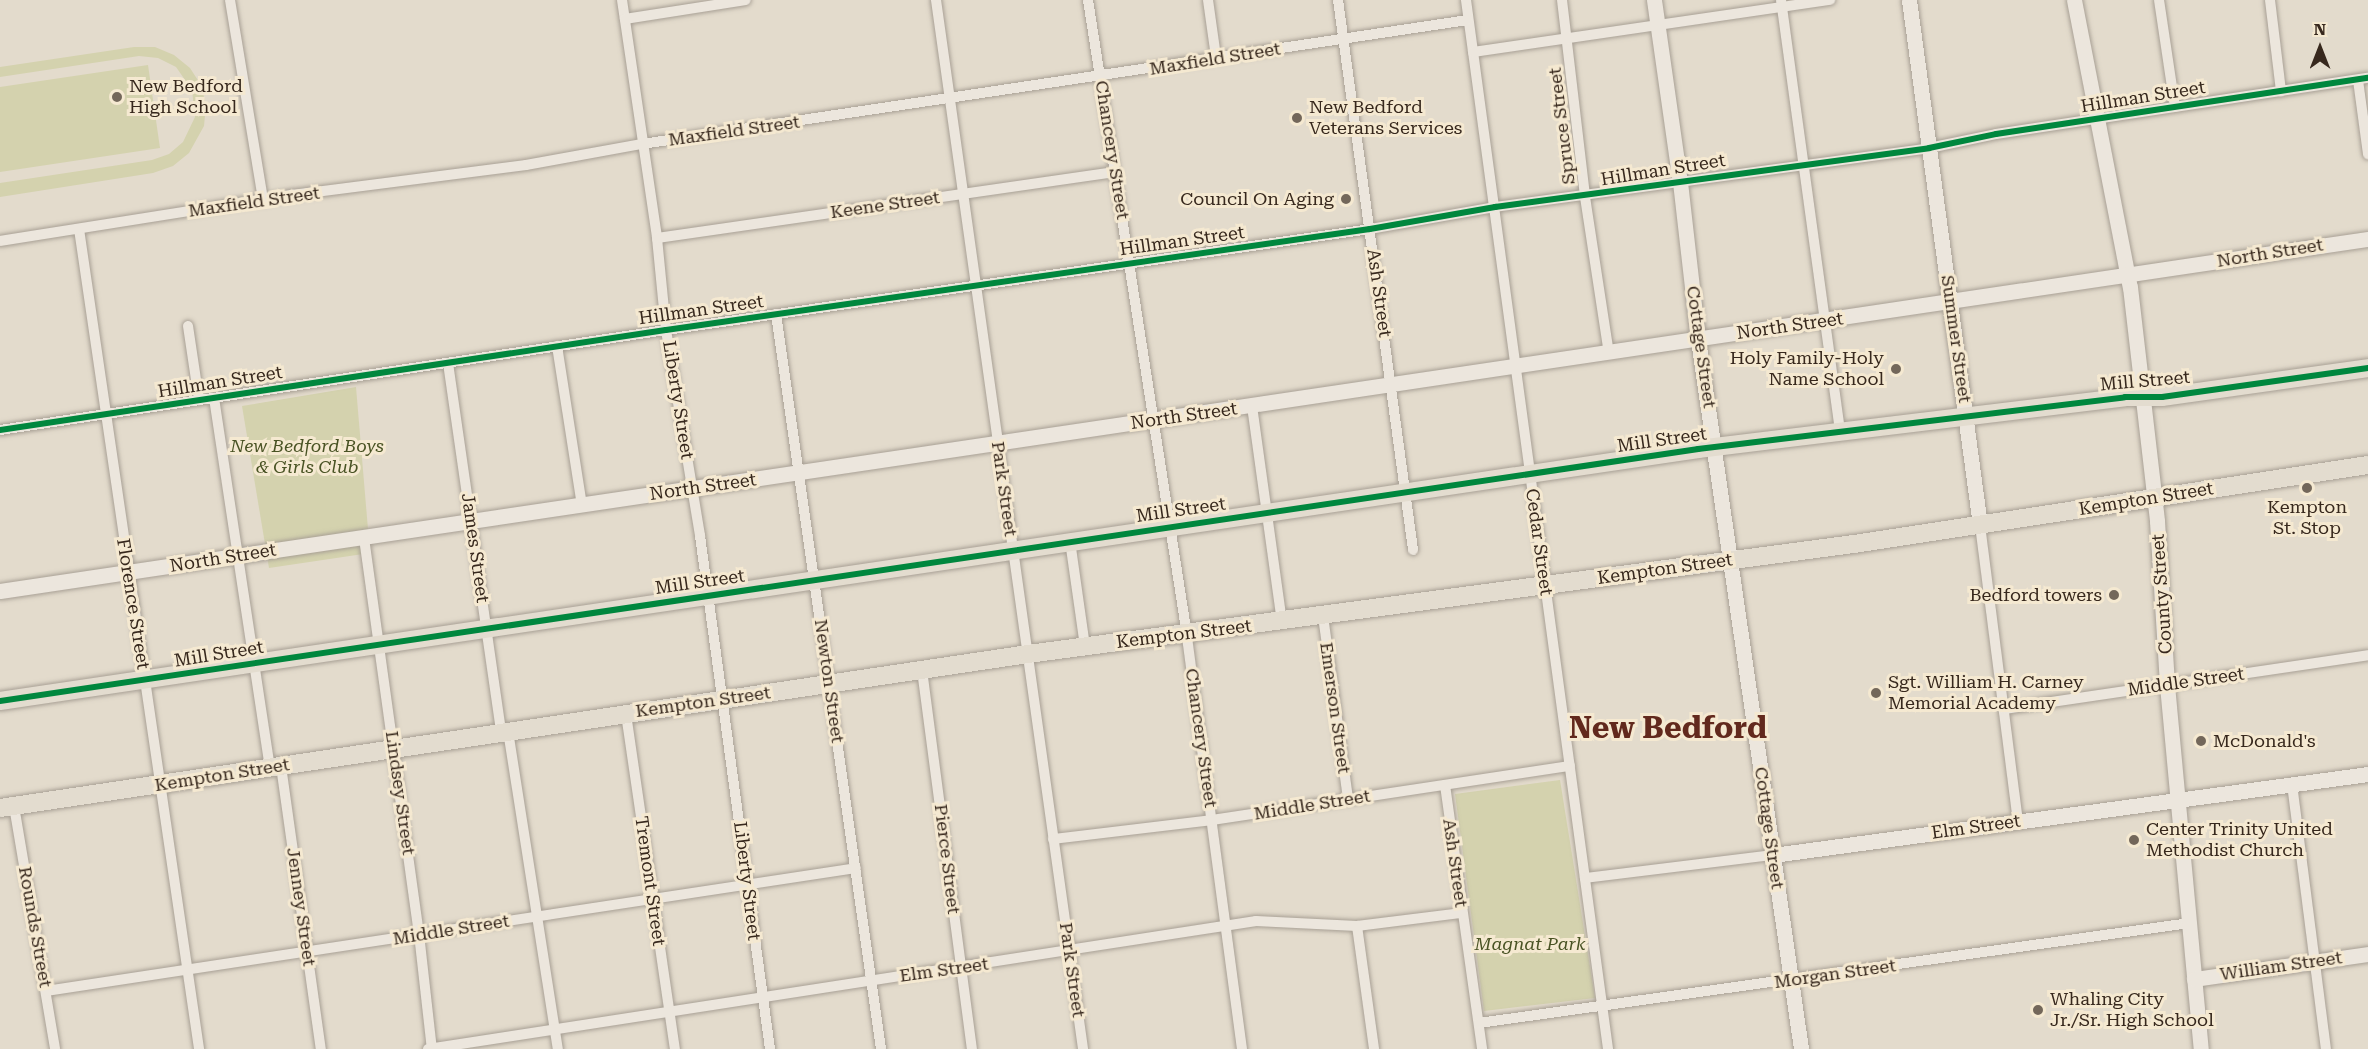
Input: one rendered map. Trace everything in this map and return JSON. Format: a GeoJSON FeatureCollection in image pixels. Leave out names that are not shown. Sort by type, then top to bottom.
{"type":"FeatureCollection","features":[{"type":"Feature","properties":{"kind":"main road","name":"Mill Street"},"geometry":{"type":"LineString","coordinates":[[0,701],[1530,473],[1715,447],[2143,397],[2162,397],[2368,368]]}},
{"type":"Feature","properties":{"kind":"main road","name":"Kempton Street"},"geometry":{"type":"LineString","coordinates":[[7,807],[1028,654],[1282,622],[1980,525],[2368,465]]}},
{"type":"Feature","properties":{"kind":"street"},"geometry":{"type":"LineString","coordinates":[[230,0],[263,200]]}},
{"type":"Feature","properties":{"kind":"street","name":"Liberty Street"},"geometry":{"type":"LineString","coordinates":[[622,0],[657,238],[666,330],[709,595],[770,1049]]}},
{"type":"Feature","properties":{"kind":"street"},"geometry":{"type":"LineString","coordinates":[[625,19],[746,0]]}},
{"type":"Feature","properties":{"kind":"street","name":"Park Street"},"geometry":{"type":"LineString","coordinates":[[936,0],[1083,1049]]}},
{"type":"Feature","properties":{"kind":"street","name":"Chancery Street"},"geometry":{"type":"LineString","coordinates":[[1088,0],[1101,76],[1113,172],[1155,420],[1242,1049]]}},
{"type":"Feature","properties":{"kind":"street"},"geometry":{"type":"LineString","coordinates":[[1208,0],[1216,57]]}},
{"type":"Feature","properties":{"kind":"street","name":"Ash Street"},"geometry":{"type":"LineString","coordinates":[[1338,0],[1413,550]]}},
{"type":"Feature","properties":{"kind":"street","name":"Cedar Street"},"geometry":{"type":"LineString","coordinates":[[1466,0],[1608,1049]]}},
{"type":"Feature","properties":{"kind":"street","name":"Spruce Street"},"geometry":{"type":"LineString","coordinates":[[1562,0],[1585,197],[1609,353]]}},
{"type":"Feature","properties":{"kind":"street","name":"Cottage Street"},"geometry":{"type":"LineString","coordinates":[[1654,0],[1680,182],[1698,340],[1801,1049]]}},
{"type":"Feature","properties":{"kind":"street"},"geometry":{"type":"LineString","coordinates":[[1473,52],[1782,4],[1830,0]]}},
{"type":"Feature","properties":{"kind":"street","name":"Summer Street"},"geometry":{"type":"LineString","coordinates":[[1910,0],[2018,821]]}},
{"type":"Feature","properties":{"kind":"street","name":"County Street"},"geometry":{"type":"LineString","coordinates":[[2074,0],[2127,276],[2143,397],[2154,497],[2168,685],[2201,1049]]}},
{"type":"Feature","properties":{"kind":"street"},"geometry":{"type":"LineString","coordinates":[[2159,0],[2175,107]]}},
{"type":"Feature","properties":{"kind":"street"},"geometry":{"type":"LineString","coordinates":[[2270,0],[2282,91]]}},
{"type":"Feature","properties":{"kind":"street"},"geometry":{"type":"LineString","coordinates":[[1782,4],[1840,432]]}},
{"type":"Feature","properties":{"kind":"street","name":"Maxfield Street"},"geometry":{"type":"LineString","coordinates":[[0,241],[263,200],[526,165],[642,144],[1468,20]]}},
{"type":"Feature","properties":{"kind":"street"},"geometry":{"type":"LineString","coordinates":[[2363,79],[2368,154]]}},
{"type":"Feature","properties":{"kind":"street","name":"Hillman Street"},"geometry":{"type":"LineString","coordinates":[[0,430],[666,330],[1370,229],[1495,207],[1585,197],[1803,163],[1929,148],[2098,119],[2363,79]]}},
{"type":"Feature","properties":{"kind":"street","name":"Keene Street"},"geometry":{"type":"LineString","coordinates":[[657,238],[1113,172]]}},
{"type":"Feature","properties":{"kind":"street","name":"Florence Street"},"geometry":{"type":"LineString","coordinates":[[79,229],[199,1049]]}},
{"type":"Feature","properties":{"kind":"street","name":"North Street"},"geometry":{"type":"LineString","coordinates":[[0,591],[1826,321],[2368,238]]}},
{"type":"Feature","properties":{"kind":"street","name":"Newton Street"},"geometry":{"type":"LineString","coordinates":[[777,314],[882,1049]]}},
{"type":"Feature","properties":{"kind":"street"},"geometry":{"type":"LineString","coordinates":[[188,326],[199,400]]}},
{"type":"Feature","properties":{"kind":"street"},"geometry":{"type":"LineString","coordinates":[[557,346],[582,505]]}},
{"type":"Feature","properties":{"kind":"street","name":"James Street"},"geometry":{"type":"LineString","coordinates":[[448,363],[486,629],[558,1049]]}},
{"type":"Feature","properties":{"kind":"street","name":"Jenney Street"},"geometry":{"type":"LineString","coordinates":[[213,398],[254,663],[275,767],[307,951],[321,1049]]}},
{"type":"Feature","properties":{"kind":"street"},"geometry":{"type":"LineString","coordinates":[[1252,406],[1282,622]]}},
{"type":"Feature","properties":{"kind":"street","name":"Lindsey Street"},"geometry":{"type":"LineString","coordinates":[[364,538],[419,934],[431,1049]]}},
{"type":"Feature","properties":{"kind":"street"},"geometry":{"type":"LineString","coordinates":[[1070,541],[1085,646]]}},
{"type":"Feature","properties":{"kind":"street","name":"Emerson Street"},"geometry":{"type":"LineString","coordinates":[[1323,616],[1348,799]]}},
{"type":"Feature","properties":{"kind":"street","name":"Middle Street"},"geometry":{"type":"LineString","coordinates":[[2004,709],[2368,655]]}},
{"type":"Feature","properties":{"kind":"street","name":"Pierce Street"},"geometry":{"type":"LineString","coordinates":[[922,670],[972,1049]]}},
{"type":"Feature","properties":{"kind":"street","name":"Tremont Street"},"geometry":{"type":"LineString","coordinates":[[626,714],[675,1049]]}},
{"type":"Feature","properties":{"kind":"street","name":"Middle Street"},"geometry":{"type":"LineString","coordinates":[[1053,839],[1212,820],[1570,766]]}},
{"type":"Feature","properties":{"kind":"street","name":"Elm Street"},"geometry":{"type":"LineString","coordinates":[[1585,878],[1773,855],[2368,774]]}},
{"type":"Feature","properties":{"kind":"street"},"geometry":{"type":"LineString","coordinates":[[2292,784],[2326,1049]]}},
{"type":"Feature","properties":{"kind":"street","name":"Ash Street"},"geometry":{"type":"LineString","coordinates":[[1445,785],[1482,1049]]}},
{"type":"Feature","properties":{"kind":"street","name":"Rounds Street"},"geometry":{"type":"LineString","coordinates":[[7,807],[46,991],[55,1049]]}},
{"type":"Feature","properties":{"kind":"street","name":"Middle Street"},"geometry":{"type":"LineString","coordinates":[[46,991],[856,868]]}},
{"type":"Feature","properties":{"kind":"street","name":"Elm Street"},"geometry":{"type":"LineString","coordinates":[[431,1049],[1225,926],[1276,920],[1357,926],[1462,913]]}},
{"type":"Feature","properties":{"kind":"street","name":"Morgan Street"},"geometry":{"type":"LineString","coordinates":[[1479,1023],[2190,923]]}},
{"type":"Feature","properties":{"kind":"street"},"geometry":{"type":"LineString","coordinates":[[1357,926],[1374,1049]]}},
{"type":"Feature","properties":{"kind":"street","name":"William Street"},"geometry":{"type":"LineString","coordinates":[[2194,979],[2368,954]]}},
{"type":"Feature","properties":{"kind":"green space"},"geometry":{"type":"Polygon","coordinates":[[[134,47],[155,47],[174,55],[190,68],[201,85],[206,105],[204,126],[189,153],[173,166],[153,173],[0,197],[0,183],[152,160],[169,154],[183,142],[195,117],[192,90],[176,67],[158,58],[139,56],[0,77],[0,67],[134,47]]]}},
{"type":"Feature","properties":{"kind":"green space"},"geometry":{"type":"Polygon","coordinates":[[[148,65],[160,148],[0,172],[0,87],[148,65]]]}},
{"type":"Feature","properties":{"kind":"green space","name":"New Bedford Boys & Girls Club"},"geometry":{"type":"Polygon","coordinates":[[[356,387],[370,553],[269,568],[242,406],[356,387]]]}},
{"type":"Feature","properties":{"kind":"green space","name":"Magnat Park"},"geometry":{"type":"Polygon","coordinates":[[[1560,780],[1595,998],[1484,1011],[1455,794],[1560,780]]]}},
{"type":"Feature","properties":{"kind":"cycle path"},"geometry":{"type":"LineString","coordinates":[[0,430],[666,330],[1370,229],[1495,207],[1929,148],[1996,134],[2368,78]]}},
{"type":"Feature","properties":{"kind":"cycle path"},"geometry":{"type":"LineString","coordinates":[[0,701],[1698,449],[2125,397],[2162,397],[2368,368]]}},
{"type":"Feature","properties":{"kind":"place","name":"New Bedford High School"},"geometry":{"type":"Point","coordinates":[117,97]}},
{"type":"Feature","properties":{"kind":"place","name":"New Bedford Veterans Services"},"geometry":{"type":"Point","coordinates":[1297,118]}},
{"type":"Feature","properties":{"kind":"place","name":"Council On Aging"},"geometry":{"type":"Point","coordinates":[1346,199]}},
{"type":"Feature","properties":{"kind":"place","name":"Holy Family-Holy Name School"},"geometry":{"type":"Point","coordinates":[1896,369]}},
{"type":"Feature","properties":{"kind":"place","name":"Kempton St. Stop"},"geometry":{"type":"Point","coordinates":[2307,488]}},
{"type":"Feature","properties":{"kind":"place","name":"Bedford towers"},"geometry":{"type":"Point","coordinates":[2114,595]}},
{"type":"Feature","properties":{"kind":"place","name":"Sgt. William H. Carney Memorial Academy"},"geometry":{"type":"Point","coordinates":[1876,693]}},
{"type":"Feature","properties":{"kind":"place","name":"McDonald's"},"geometry":{"type":"Point","coordinates":[2201,741]}},
{"type":"Feature","properties":{"kind":"place","name":"Center Trinity United Methodist Church"},"geometry":{"type":"Point","coordinates":[2134,840]}},
{"type":"Feature","properties":{"kind":"place","name":"Whaling City Jr./Sr. High School"},"geometry":{"type":"Point","coordinates":[2038,1010]}},
{"type":"Feature","properties":{"kind":"district","name":"New Bedford"},"geometry":{"type":"Point","coordinates":[1668,728]}}]}
